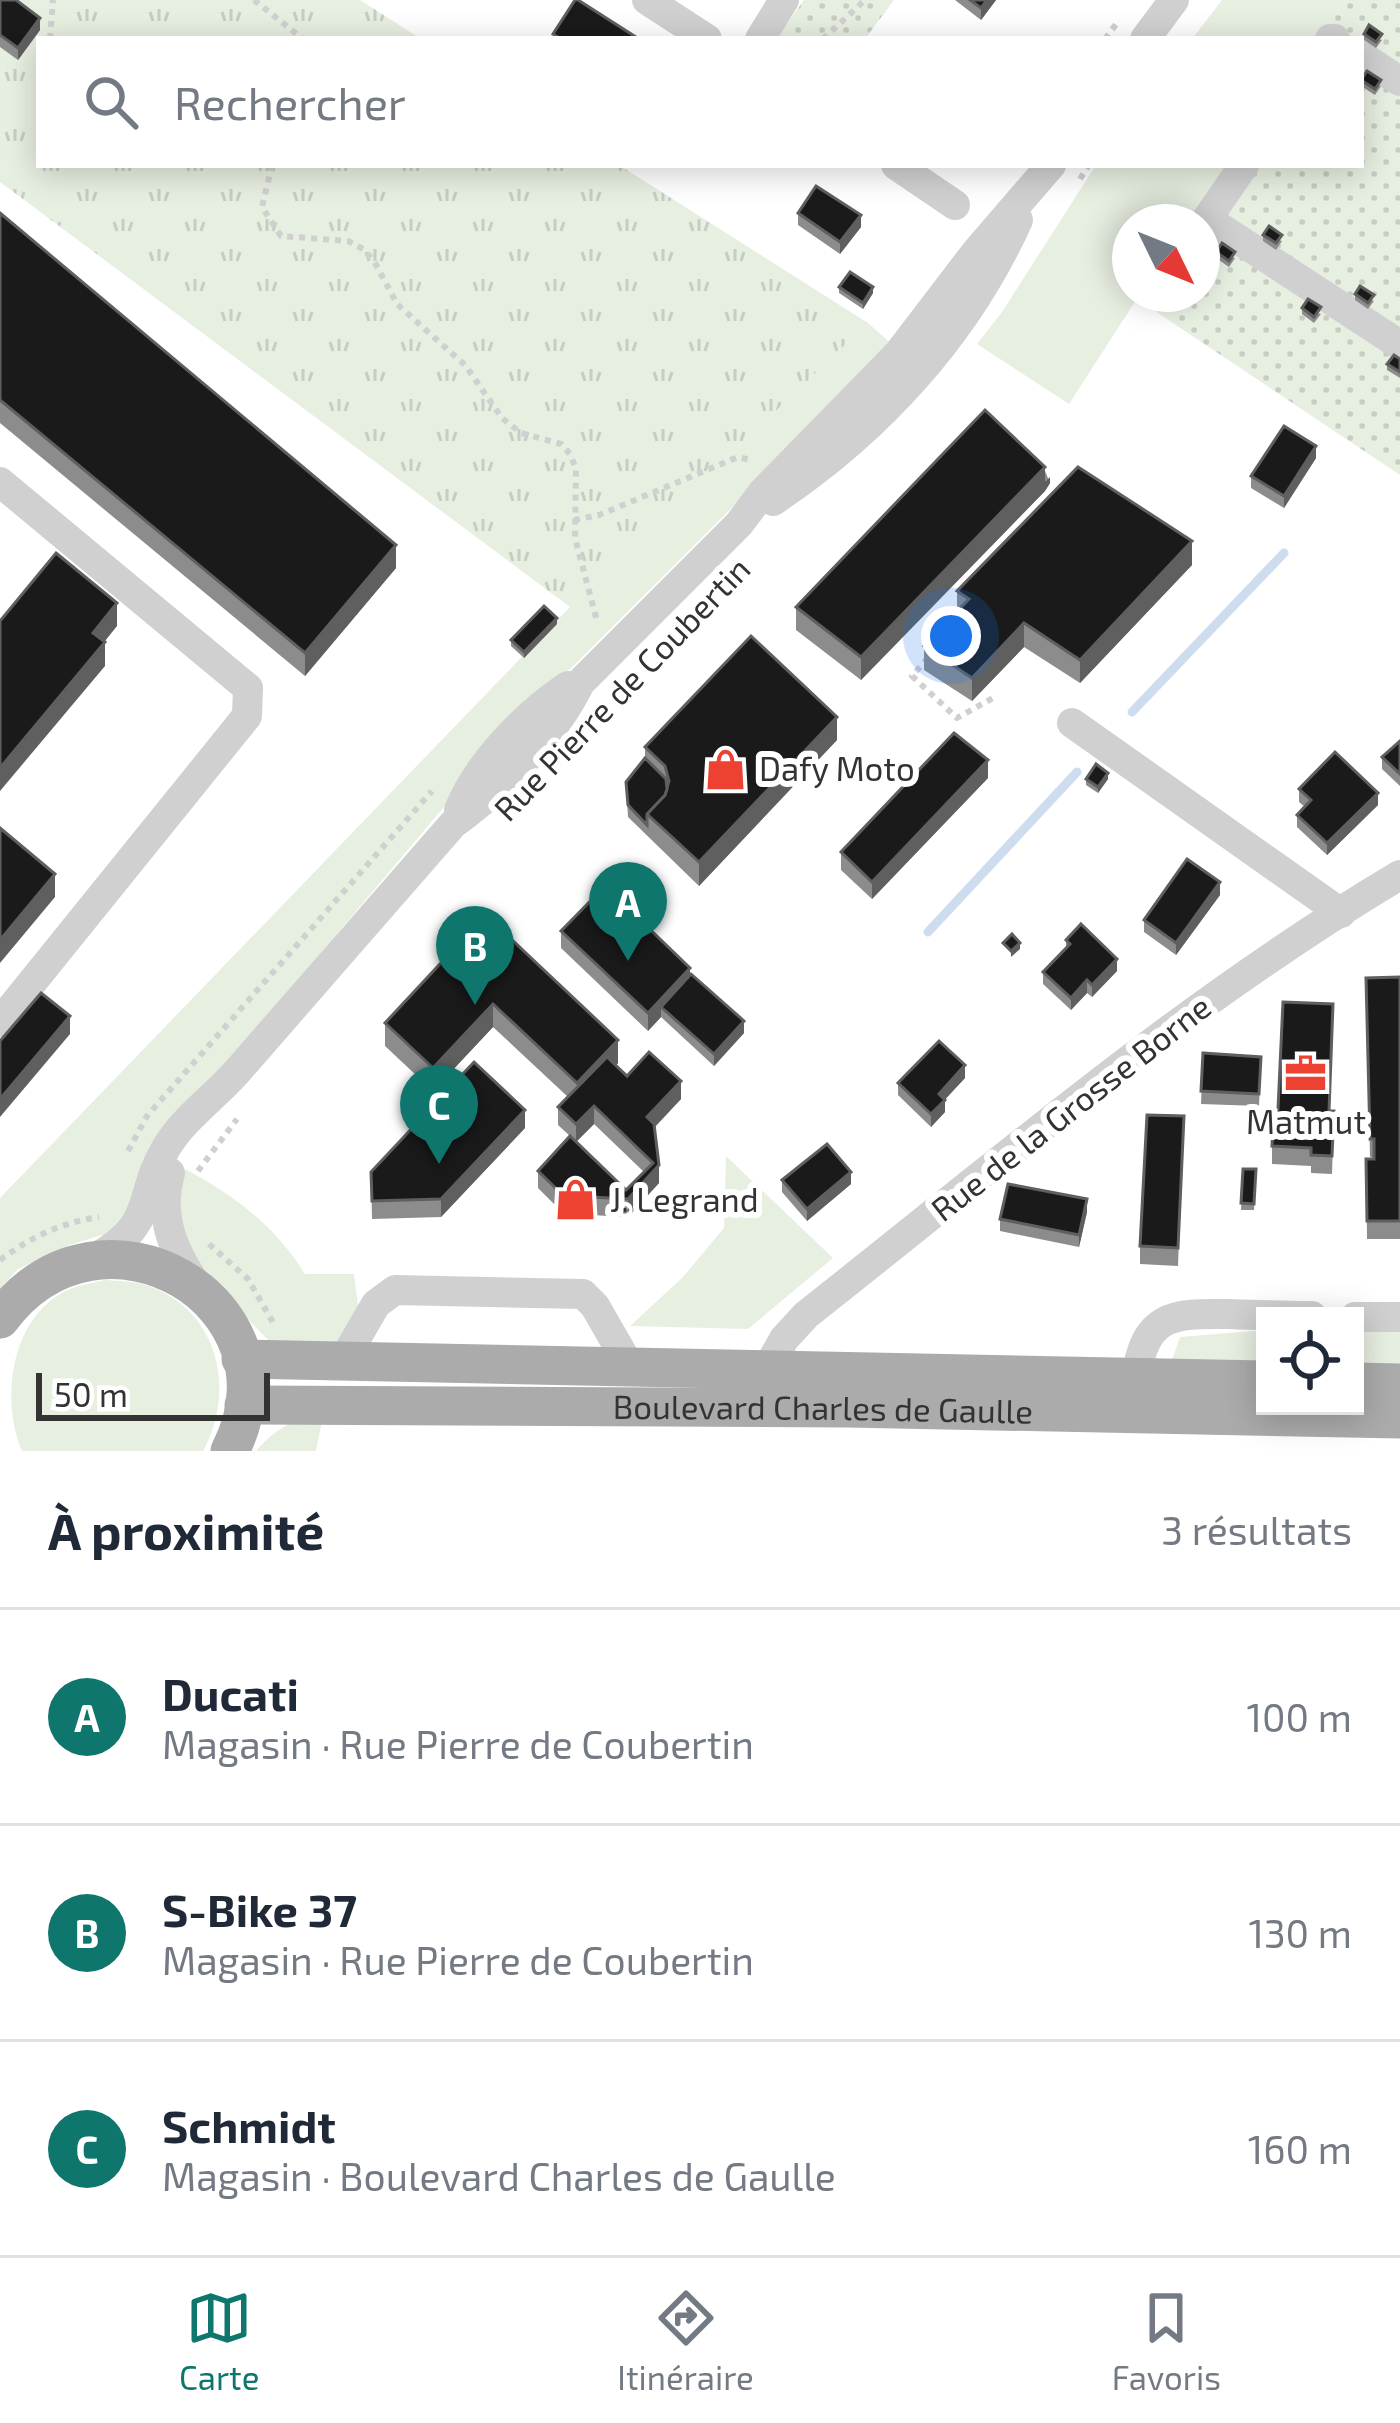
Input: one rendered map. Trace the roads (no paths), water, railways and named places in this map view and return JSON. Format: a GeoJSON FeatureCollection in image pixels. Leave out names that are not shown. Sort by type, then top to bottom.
{"type":"FeatureCollection","features":[{"type":"Feature","properties":{"kind":"main road"},"geometry":{"type":"LineString","coordinates":[[0,1318],[29,1287],[50,1273],[94,1258],[164,1268],[203,1295],[226,1322],[241,1359],[244,1405],[230,1451]]}},
{"type":"Feature","properties":{"kind":"main road","name":"Boulevard Charles de Gaulle"},"geometry":{"type":"LineString","coordinates":[[241,1359],[1256,1381]]}},
{"type":"Feature","properties":{"kind":"main road"},"geometry":{"type":"LineString","coordinates":[[1364,1382],[1400,1383]]}},
{"type":"Feature","properties":{"kind":"main road","name":"Boulevard Charles de Gaulle"},"geometry":{"type":"LineString","coordinates":[[244,1405],[760,1407],[1400,1419]]}},
{"type":"Feature","properties":{"kind":"street"},"geometry":{"type":"LineString","coordinates":[[647,0],[702,36]]}},
{"type":"Feature","properties":{"kind":"street"},"geometry":{"type":"LineString","coordinates":[[762,36],[784,0]]}},
{"type":"Feature","properties":{"kind":"street"},"geometry":{"type":"LineString","coordinates":[[1147,36],[1174,0]]}},
{"type":"Feature","properties":{"kind":"street"},"geometry":{"type":"LineString","coordinates":[[1364,58],[1400,81]]}},
{"type":"Feature","properties":{"kind":"street"},"geometry":{"type":"LineString","coordinates":[[900,168],[955,205]]}},
{"type":"Feature","properties":{"kind":"street"},"geometry":{"type":"LineString","coordinates":[[1242,168],[1207,219],[1400,345]]}},
{"type":"Feature","properties":{"kind":"street","name":"Rue Pierre de Coubertin"},"geometry":{"type":"LineString","coordinates":[[94,1258],[132,1231],[145,1211],[165,1149],[182,1126],[232,1078],[453,824],[483,803],[520,763],[570,704],[580,683],[739,524],[847,446],[925,367],[986,282],[1031,192],[1064,173]]}},
{"type":"Feature","properties":{"kind":"street"},"geometry":{"type":"LineString","coordinates":[[0,482],[248,688],[247,716],[0,1022]]}},
{"type":"Feature","properties":{"kind":"street"},"geometry":{"type":"LineString","coordinates":[[1072,723],[1341,913]]}},
{"type":"Feature","properties":{"kind":"street","name":"Rue de la Grosse Borne"},"geometry":{"type":"LineString","coordinates":[[767,1369],[784,1339],[806,1315],[1067,1105],[1244,975],[1341,913],[1396,885]]}},
{"type":"Feature","properties":{"kind":"street","name":"Rue Pierre de Coubertin"},"geometry":{"type":"LineString","coordinates":[[203,1295],[171,1240],[167,1184],[186,1142],[232,1078]]}},
{"type":"Feature","properties":{"kind":"street"},"geometry":{"type":"LineString","coordinates":[[343,1361],[376,1304],[395,1290],[583,1294],[630,1367]]}},
{"type":"Feature","properties":{"kind":"street"},"geometry":{"type":"LineString","coordinates":[[1136,1378],[1140,1346],[1168,1318],[1256,1315]]}},
{"type":"Feature","properties":{"kind":"street"},"geometry":{"type":"LineString","coordinates":[[1364,1317],[1400,1317]]}},
{"type":"Feature","properties":{"kind":"waterway"},"geometry":{"type":"LineString","coordinates":[[1132,712],[1284,553]]}},
{"type":"Feature","properties":{"kind":"waterway"},"geometry":{"type":"LineString","coordinates":[[928,932],[1077,772]]}},
{"type":"Feature","properties":{"kind":"place","name":"Dafy Moto"},"geometry":{"type":"Point","coordinates":[725,769]}},
{"type":"Feature","properties":{"kind":"place","name":"Ducati"},"geometry":{"type":"Point","coordinates":[628,961]}},
{"type":"Feature","properties":{"kind":"place","name":"S-Bike 37"},"geometry":{"type":"Point","coordinates":[475,1005]}},
{"type":"Feature","properties":{"kind":"place","name":"Matmut"},"geometry":{"type":"Point","coordinates":[1306,1074]}},
{"type":"Feature","properties":{"kind":"place","name":"Schmidt"},"geometry":{"type":"Point","coordinates":[439,1164]}},
{"type":"Feature","properties":{"kind":"place","name":"J. Legrand"},"geometry":{"type":"Point","coordinates":[576,1200]}}]}
